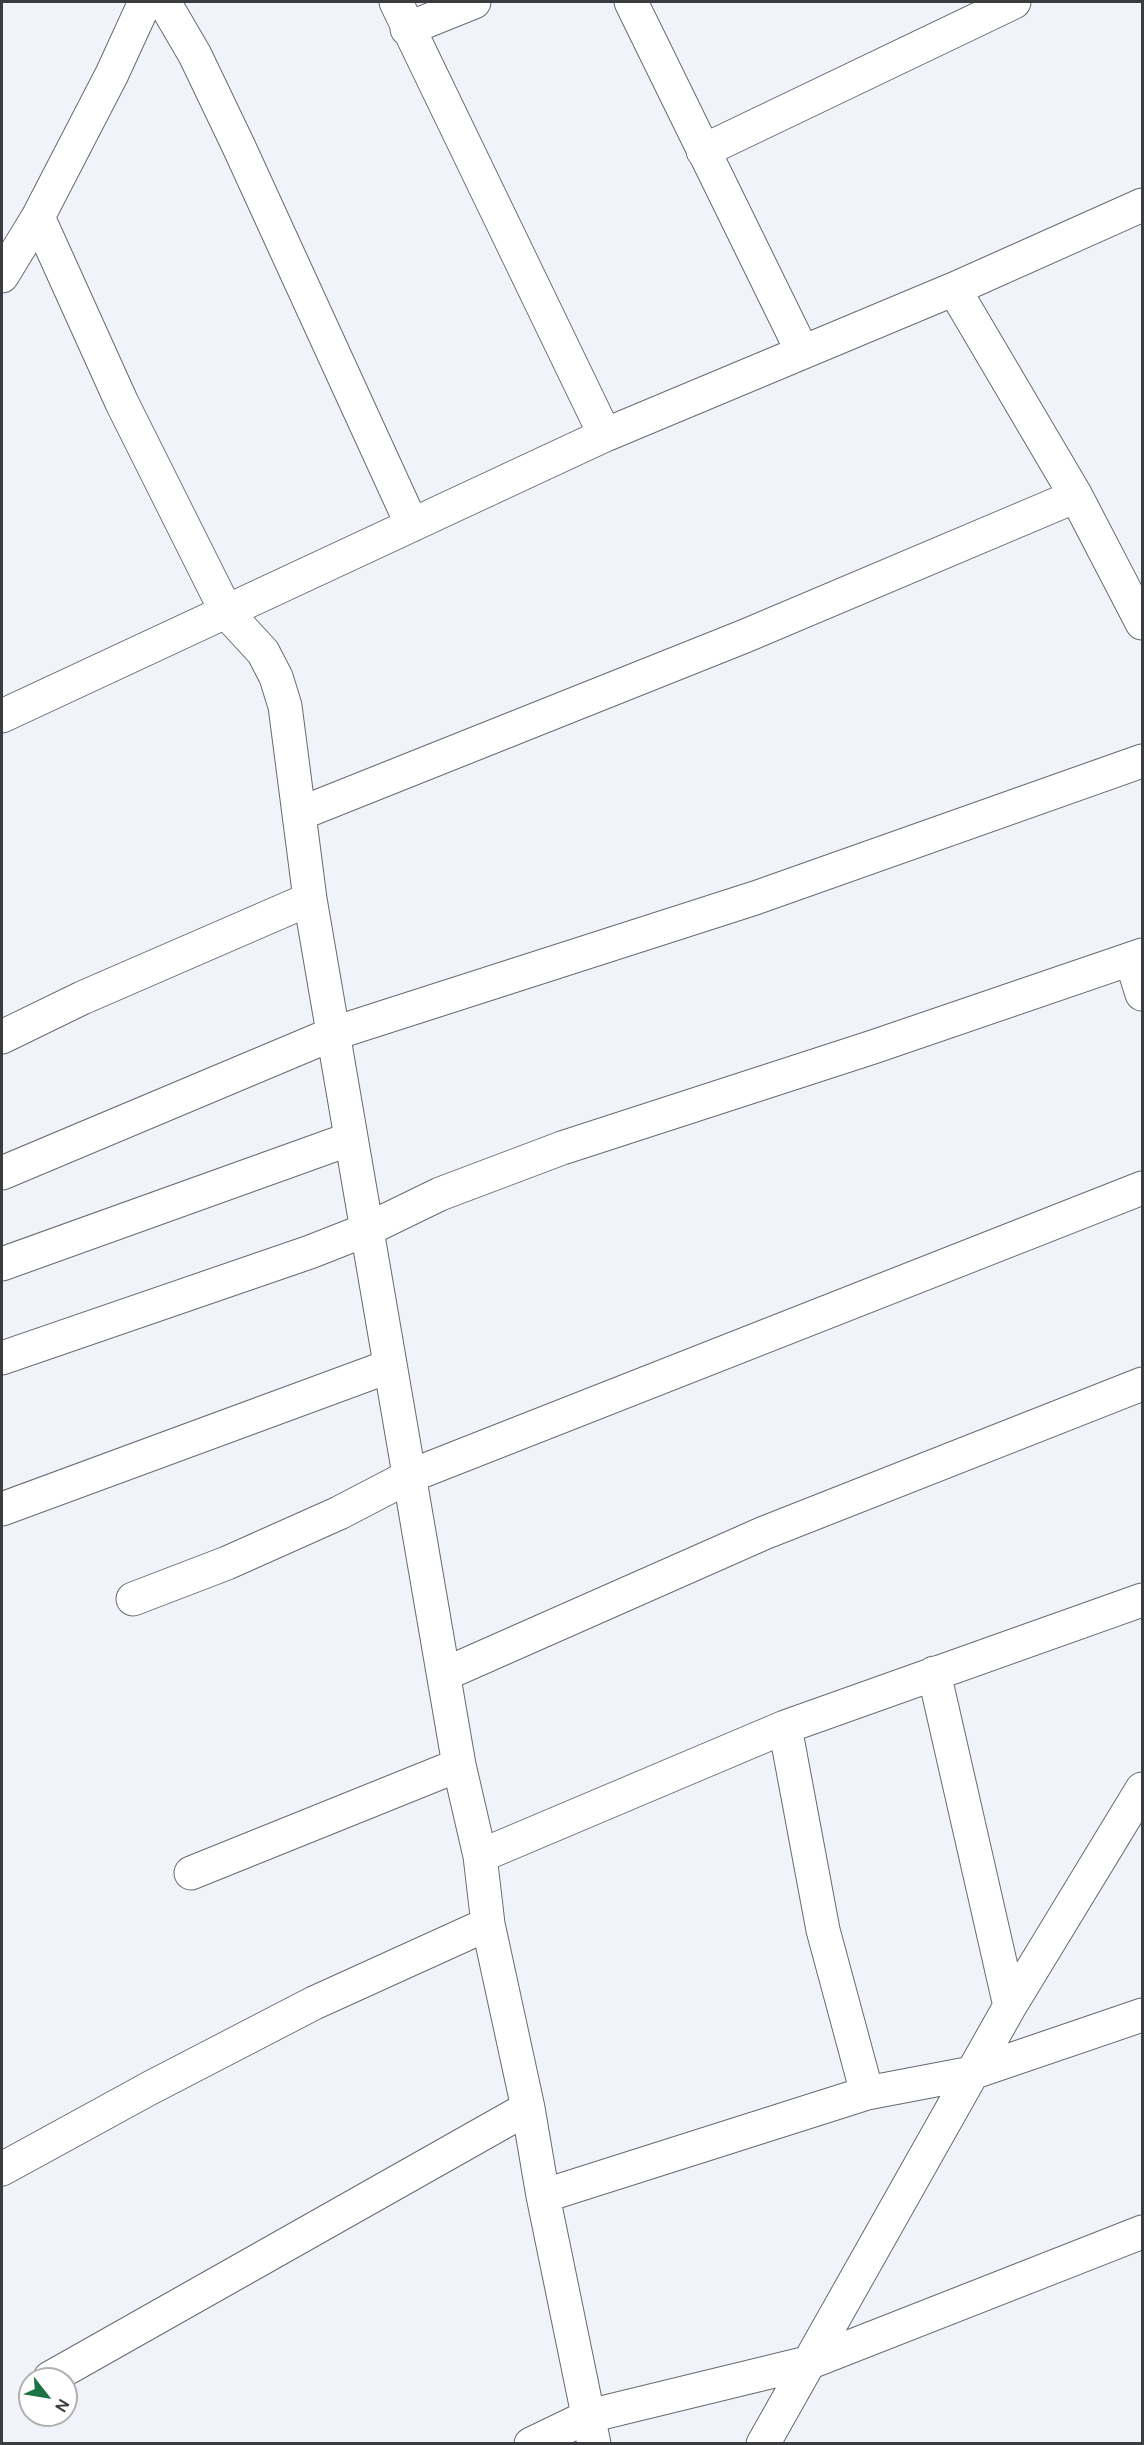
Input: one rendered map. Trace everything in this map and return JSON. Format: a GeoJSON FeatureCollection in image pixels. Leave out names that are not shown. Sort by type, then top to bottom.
{"type":"FeatureCollection","features":[{"type":"Feature","properties":{"kind":"street"},"geometry":{"type":"LineString","coordinates":[[2,276],[38,217],[112,74],[145,2]]}},
{"type":"Feature","properties":{"kind":"street"},"geometry":{"type":"LineString","coordinates":[[164,2],[195,55],[239,147],[412,525]]}},
{"type":"Feature","properties":{"kind":"street"},"geometry":{"type":"LineString","coordinates":[[474,2],[401,15],[605,435]]}},
{"type":"Feature","properties":{"kind":"street"},"geometry":{"type":"LineString","coordinates":[[631,2],[802,351]]}},
{"type":"Feature","properties":{"kind":"street"},"geometry":{"type":"LineString","coordinates":[[703,151],[1014,2]]}},
{"type":"Feature","properties":{"kind":"street"},"geometry":{"type":"LineString","coordinates":[[2,716],[605,435],[954,289],[1143,205]]}},
{"type":"Feature","properties":{"kind":"street"},"geometry":{"type":"LineString","coordinates":[[38,217],[122,404],[227,613],[263,652],[276,677],[285,706],[310,899],[335,1033],[350,1138],[459,1765],[480,1856],[488,1924],[528,2108],[543,2196],[591,2430]]}},
{"type":"Feature","properties":{"kind":"street"},"geometry":{"type":"LineString","coordinates":[[954,289],[1076,496],[1143,623]]}},
{"type":"Feature","properties":{"kind":"street"},"geometry":{"type":"LineString","coordinates":[[299,814],[745,636],[1076,496]]}},
{"type":"Feature","properties":{"kind":"street"},"geometry":{"type":"LineString","coordinates":[[2,1173],[335,1033],[766,894],[1143,761]]}},
{"type":"Feature","properties":{"kind":"street"},"geometry":{"type":"LineString","coordinates":[[2,1037],[82,998],[310,899]]}},
{"type":"Feature","properties":{"kind":"street"},"geometry":{"type":"LineString","coordinates":[[2,1358],[366,1230],[440,1194],[562,1148],[873,1047],[1137,957],[1143,994]]}},
{"type":"Feature","properties":{"kind":"street"},"geometry":{"type":"LineString","coordinates":[[2,1264],[350,1138]]}},
{"type":"Feature","properties":{"kind":"street"},"geometry":{"type":"LineString","coordinates":[[133,1599],[237,1559],[339,1513],[410,1476],[1143,1188]]}},
{"type":"Feature","properties":{"kind":"street"},"geometry":{"type":"LineString","coordinates":[[2,1509],[390,1366]]}},
{"type":"Feature","properties":{"kind":"street"},"geometry":{"type":"LineString","coordinates":[[445,1674],[764,1533],[1143,1384]]}},
{"type":"Feature","properties":{"kind":"street"},"geometry":{"type":"LineString","coordinates":[[480,1856],[785,1727],[1143,1600]]}},
{"type":"Feature","properties":{"kind":"street"},"geometry":{"type":"LineString","coordinates":[[934,1673],[1010,2006]]}},
{"type":"Feature","properties":{"kind":"street"},"geometry":{"type":"LineString","coordinates":[[785,1727],[823,1930],[867,2093]]}},
{"type":"Feature","properties":{"kind":"street"},"geometry":{"type":"LineString","coordinates":[[191,1873],[459,1765]]}},
{"type":"Feature","properties":{"kind":"street"},"geometry":{"type":"LineString","coordinates":[[763,2444],[1010,2006],[1143,1789]]}},
{"type":"Feature","properties":{"kind":"street"},"geometry":{"type":"LineString","coordinates":[[2,2169],[150,2088],[314,2003],[488,1924]]}},
{"type":"Feature","properties":{"kind":"street"},"geometry":{"type":"LineString","coordinates":[[543,2196],[867,2093],[972,2073],[1143,2015]]}},
{"type":"Feature","properties":{"kind":"street"},"geometry":{"type":"LineString","coordinates":[[69,2367],[528,2108]]}},
{"type":"Feature","properties":{"kind":"street"},"geometry":{"type":"LineString","coordinates":[[531,2444],[591,2430],[811,2362],[1143,2232]]}}]}
